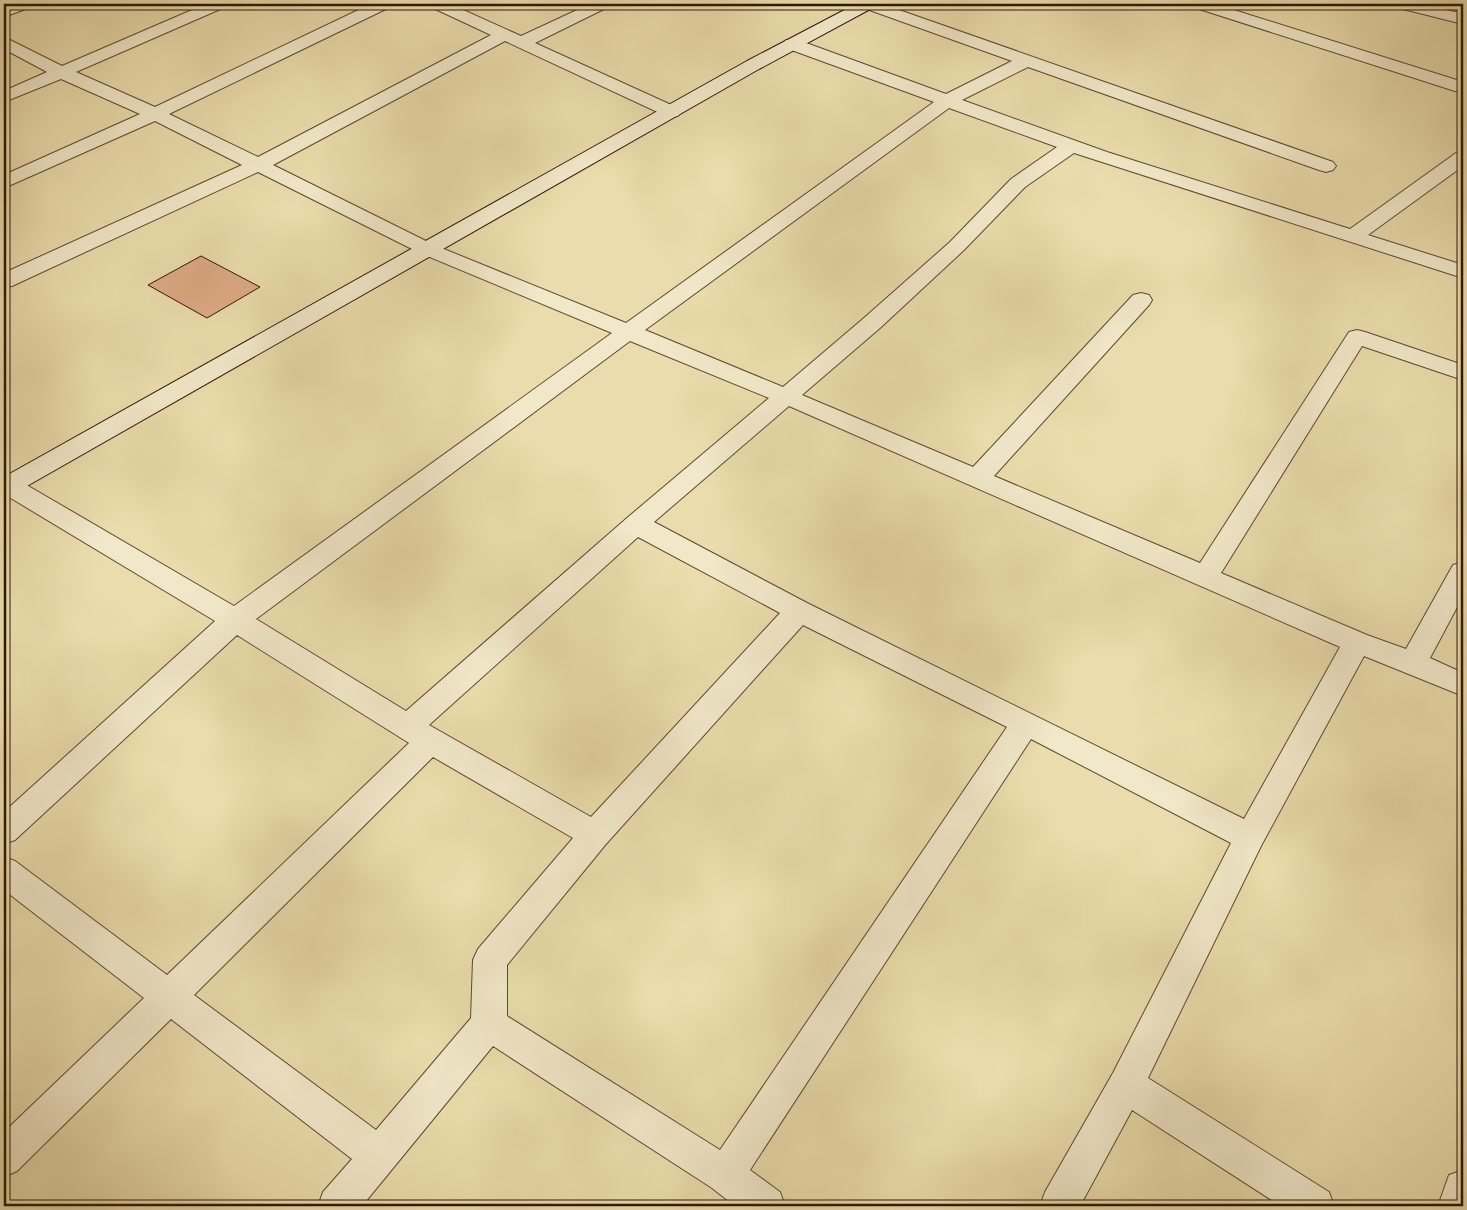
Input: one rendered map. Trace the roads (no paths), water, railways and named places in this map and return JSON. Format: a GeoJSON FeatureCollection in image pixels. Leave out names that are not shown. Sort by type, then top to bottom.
{"type":"FeatureCollection","features":[{"type":"Feature","properties":{"kind":"street"},"geometry":{"type":"LineString","coordinates":[[4,12],[25,4]]}},
{"type":"Feature","properties":{"kind":"street"},"geometry":{"type":"LineString","coordinates":[[4,97],[219,4]]}},
{"type":"Feature","properties":{"kind":"street"},"geometry":{"type":"LineString","coordinates":[[4,182],[155,114],[384,4]]}},
{"type":"Feature","properties":{"kind":"street"},"geometry":{"type":"LineString","coordinates":[[437,4],[672,112]]}},
{"type":"Feature","properties":{"kind":"street"},"geometry":{"type":"LineString","coordinates":[[521,43],[602,4]]}},
{"type":"Feature","properties":{"kind":"street"},"geometry":{"type":"LineString","coordinates":[[6,487],[792,44],[868,4],[1326,166]]}},
{"type":"Feature","properties":{"kind":"street"},"geometry":{"type":"LineString","coordinates":[[1199,4],[1461,87]]}},
{"type":"Feature","properties":{"kind":"street"},"geometry":{"type":"LineString","coordinates":[[1400,4],[1462,17]]}},
{"type":"Feature","properties":{"kind":"street"},"geometry":{"type":"LineString","coordinates":[[4,281],[258,165],[504,35]]}},
{"type":"Feature","properties":{"kind":"street"},"geometry":{"type":"LineString","coordinates":[[4,42],[63,73],[155,114],[427,249],[785,396],[1357,642],[1414,663],[1463,685]]}},
{"type":"Feature","properties":{"kind":"street"},"geometry":{"type":"LineString","coordinates":[[792,44],[946,102],[1071,146],[1463,272]]}},
{"type":"Feature","properties":{"kind":"street"},"geometry":{"type":"LineString","coordinates":[[4,831],[235,620],[629,331],[946,102],[1028,60]]}},
{"type":"Feature","properties":{"kind":"street"},"geometry":{"type":"LineString","coordinates":[[4,1158],[169,996],[419,734],[636,524],[872,323],[957,246],[1018,183],[1071,146]]}},
{"type":"Feature","properties":{"kind":"street"},"geometry":{"type":"LineString","coordinates":[[1352,237],[1463,157]]}},
{"type":"Feature","properties":{"kind":"street"},"geometry":{"type":"LineString","coordinates":[[977,479],[1141,300]]}},
{"type":"Feature","properties":{"kind":"street"},"geometry":{"type":"LineString","coordinates":[[1205,577],[1357,337],[1463,373]]}},
{"type":"Feature","properties":{"kind":"street"},"geometry":{"type":"LineString","coordinates":[[6,487],[235,620],[419,734],[595,835]]}},
{"type":"Feature","properties":{"kind":"street"},"geometry":{"type":"LineString","coordinates":[[636,524],[799,611],[1026,723],[1250,837]]}},
{"type":"Feature","properties":{"kind":"street"},"geometry":{"type":"LineString","coordinates":[[1414,663],[1463,572]]}},
{"type":"Feature","properties":{"kind":"street"},"geometry":{"type":"LineString","coordinates":[[337,1206],[489,1024],[490,960],[595,835],[799,611]]}},
{"type":"Feature","properties":{"kind":"street"},"geometry":{"type":"LineString","coordinates":[[1060,1206],[1126,1085],[1250,837],[1357,642]]}},
{"type":"Feature","properties":{"kind":"street"},"geometry":{"type":"LineString","coordinates":[[725,1175],[1026,723]]}},
{"type":"Feature","properties":{"kind":"street"},"geometry":{"type":"LineString","coordinates":[[4,871],[379,1156]]}},
{"type":"Feature","properties":{"kind":"street"},"geometry":{"type":"LineString","coordinates":[[489,1024],[725,1175],[766,1206]]}},
{"type":"Feature","properties":{"kind":"street"},"geometry":{"type":"LineString","coordinates":[[1126,1085],[1315,1206]]}},
{"type":"Feature","properties":{"kind":"street"},"geometry":{"type":"LineString","coordinates":[[1457,1206],[1463,1189]]}}]}
